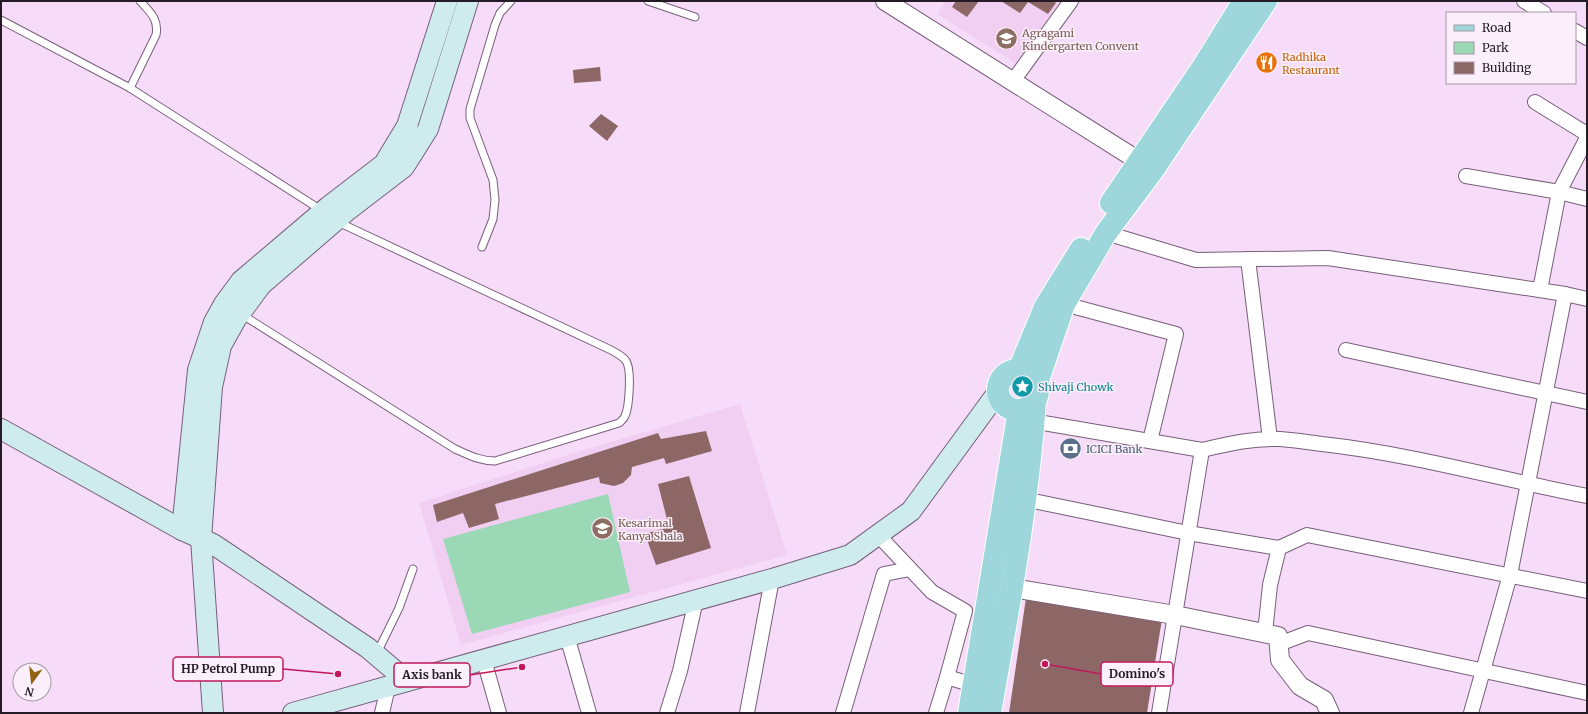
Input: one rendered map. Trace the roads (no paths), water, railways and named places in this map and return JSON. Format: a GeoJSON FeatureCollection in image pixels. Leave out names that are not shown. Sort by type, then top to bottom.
{"type":"FeatureCollection","features":[{"type":"Feature","properties":{"kind":"main road"},"geometry":{"type":"LineString","coordinates":[[182,530],[198,370],[214,322],[261,285],[384,164],[407,126],[447,1]]}},
{"type":"Feature","properties":{"kind":"main road"},"geometry":{"type":"LineString","coordinates":[[330,216],[348,210],[404,167],[428,129],[468,1]]}},
{"type":"Feature","properties":{"kind":"main road"},"geometry":{"type":"LineString","coordinates":[[969,713],[973,685],[976,612],[1026,410],[1064,304],[1201,70],[1244,1]]}},
{"type":"Feature","properties":{"kind":"main road"},"geometry":{"type":"LineString","coordinates":[[1019,370],[1048,300],[1266,1]]}},
{"type":"Feature","properties":{"kind":"main road"},"geometry":{"type":"LineString","coordinates":[[213,713],[201,539],[212,387],[221,346],[232,309]]}},
{"type":"Feature","properties":{"kind":"main road"},"geometry":{"type":"LineString","coordinates":[[293,713],[772,579],[850,555],[911,511],[994,397],[1000,380],[1004,375],[1019,370],[1028,373],[1024,500],[1012,588],[990,713]]}},
{"type":"Feature","properties":{"kind":"main road"},"geometry":{"type":"LineString","coordinates":[[994,397],[1002,408],[1026,410]]}},
{"type":"Feature","properties":{"kind":"main road"},"geometry":{"type":"LineString","coordinates":[[1,429],[182,530],[213,544],[376,655],[407,681]]}},
{"type":"Feature","properties":{"kind":"street"},"geometry":{"type":"LineString","coordinates":[[885,1],[1146,165]]}},
{"type":"Feature","properties":{"kind":"street"},"geometry":{"type":"LineString","coordinates":[[1013,81],[1071,1]]}},
{"type":"Feature","properties":{"kind":"street"},"geometry":{"type":"LineString","coordinates":[[1524,1],[1542,12]]}},
{"type":"Feature","properties":{"kind":"street"},"geometry":{"type":"LineString","coordinates":[[1576,32],[1587,38]]}},
{"type":"Feature","properties":{"kind":"street"},"geometry":{"type":"LineString","coordinates":[[1535,102],[1587,134]]}},
{"type":"Feature","properties":{"kind":"street"},"geometry":{"type":"LineString","coordinates":[[1540,290],[1559,192],[1587,138]]}},
{"type":"Feature","properties":{"kind":"street"},"geometry":{"type":"LineString","coordinates":[[1466,176],[1559,192],[1587,199]]}},
{"type":"Feature","properties":{"kind":"street"},"geometry":{"type":"LineString","coordinates":[[1106,233],[1196,260],[1328,258],[1540,290],[1587,299]]}},
{"type":"Feature","properties":{"kind":"street"},"geometry":{"type":"LineString","coordinates":[[1248,259],[1270,439]]}},
{"type":"Feature","properties":{"kind":"street"},"geometry":{"type":"LineString","coordinates":[[1471,713],[1510,575],[1565,294]]}},
{"type":"Feature","properties":{"kind":"street"},"geometry":{"type":"LineString","coordinates":[[1064,304],[1176,334],[1150,441]]}},
{"type":"Feature","properties":{"kind":"street"},"geometry":{"type":"LineString","coordinates":[[1346,350],[1587,402]]}},
{"type":"Feature","properties":{"kind":"street"},"geometry":{"type":"LineString","coordinates":[[1026,410],[1150,441],[1202,450],[1238,441],[1270,439],[1348,447],[1412,458],[1528,485],[1587,496]]}},
{"type":"Feature","properties":{"kind":"street"},"geometry":{"type":"LineString","coordinates":[[1159,713],[1202,450]]}},
{"type":"Feature","properties":{"kind":"street"},"geometry":{"type":"LineString","coordinates":[[1024,500],[1188,533],[1279,548],[1307,536],[1587,591]]}},
{"type":"Feature","properties":{"kind":"street"},"geometry":{"type":"LineString","coordinates":[[878,535],[932,592],[976,612],[947,677],[936,713]]}},
{"type":"Feature","properties":{"kind":"street"},"geometry":{"type":"LineString","coordinates":[[1279,548],[1270,585],[1272,638],[1280,660],[1300,686],[1324,700],[1330,713]]}},
{"type":"Feature","properties":{"kind":"street"},"geometry":{"type":"LineString","coordinates":[[843,713],[884,574],[910,569]]}},
{"type":"Feature","properties":{"kind":"street"},"geometry":{"type":"LineString","coordinates":[[747,713],[772,579]]}},
{"type":"Feature","properties":{"kind":"street"},"geometry":{"type":"LineString","coordinates":[[1012,588],[1175,615],[1272,638],[1308,633],[1587,694]]}},
{"type":"Feature","properties":{"kind":"street"},"geometry":{"type":"LineString","coordinates":[[667,713],[680,671],[696,600]]}},
{"type":"Feature","properties":{"kind":"street"},"geometry":{"type":"LineString","coordinates":[[568,636],[589,713]]}},
{"type":"Feature","properties":{"kind":"street"},"geometry":{"type":"LineString","coordinates":[[484,660],[499,713]]}},
{"type":"Feature","properties":{"kind":"street"},"geometry":{"type":"LineString","coordinates":[[947,677],[973,685]]}},
{"type":"Feature","properties":{"kind":"street"},"geometry":{"type":"LineString","coordinates":[[382,713],[388,687]]}},
{"type":"Feature","properties":{"kind":"lane"},"geometry":{"type":"LineString","coordinates":[[130,88],[156,35],[157,28],[154,15],[140,1]]}},
{"type":"Feature","properties":{"kind":"lane"},"geometry":{"type":"LineString","coordinates":[[482,247],[493,219],[495,200],[493,180],[470,118],[470,109],[495,25],[500,13],[510,1]]}},
{"type":"Feature","properties":{"kind":"lane"},"geometry":{"type":"LineString","coordinates":[[648,1],[695,17]]}},
{"type":"Feature","properties":{"kind":"lane"},"geometry":{"type":"LineString","coordinates":[[1,20],[130,88],[330,216],[611,350],[626,361],[629,369],[628,408],[625,417],[619,423],[495,461],[485,461],[455,449],[232,309]]}},
{"type":"Feature","properties":{"kind":"lane"},"geometry":{"type":"LineString","coordinates":[[376,655],[399,608],[413,569]]}},
{"type":"Feature","properties":{"kind":"place","name":"Agragami Kindergarten Convent"},"geometry":{"type":"Point","coordinates":[1006,39]}},
{"type":"Feature","properties":{"kind":"place","name":"Radhika Restaurant"},"geometry":{"type":"Point","coordinates":[1267,63]}},
{"type":"Feature","properties":{"kind":"place","name":"Shivaji Chowk"},"geometry":{"type":"Point","coordinates":[1022,387]}},
{"type":"Feature","properties":{"kind":"place","name":"ICICI Bank"},"geometry":{"type":"Point","coordinates":[1071,449]}},
{"type":"Feature","properties":{"kind":"place","name":"Kesarimal Kanya Shala"},"geometry":{"type":"Point","coordinates":[603,529]}},
{"type":"Feature","properties":{"kind":"place","name":"Domino's"},"geometry":{"type":"Point","coordinates":[1045,664]}},
{"type":"Feature","properties":{"kind":"place","name":"Axis bank"},"geometry":{"type":"Point","coordinates":[522,667]}},
{"type":"Feature","properties":{"kind":"place","name":"HP Petrol Pump"},"geometry":{"type":"Point","coordinates":[338,674]}}]}
